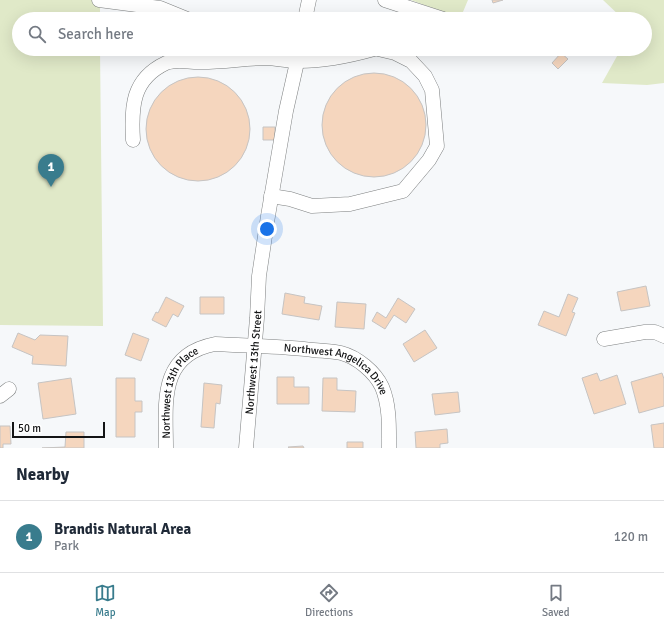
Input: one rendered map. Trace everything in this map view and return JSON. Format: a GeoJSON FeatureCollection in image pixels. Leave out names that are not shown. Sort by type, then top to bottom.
{"type":"FeatureCollection","features":[{"type":"Feature","properties":{"kind":"street"},"geometry":{"type":"LineString","coordinates":[[99,0],[160,8],[170,12]]}},
{"type":"Feature","properties":{"kind":"street"},"geometry":{"type":"LineString","coordinates":[[385,0],[421,12]]}},
{"type":"Feature","properties":{"kind":"street"},"geometry":{"type":"LineString","coordinates":[[133,140],[131,116],[134,100],[140,85],[152,72],[167,62],[179,60],[201,62],[222,56]]}},
{"type":"Feature","properties":{"kind":"street"},"geometry":{"type":"LineString","coordinates":[[240,56],[270,58],[289,56]]}},
{"type":"Feature","properties":{"kind":"street","name":"Northwest 13th Street"},"geometry":{"type":"LineString","coordinates":[[246,448],[255,346],[259,276],[286,111],[299,56]]}},
{"type":"Feature","properties":{"kind":"street"},"geometry":{"type":"LineString","coordinates":[[322,56],[350,56]]}},
{"type":"Feature","properties":{"kind":"street"},"geometry":{"type":"LineString","coordinates":[[271,196],[290,199],[312,206],[350,204],[403,191],[429,160],[437,146],[432,90],[425,76],[411,60],[402,56]]}},
{"type":"Feature","properties":{"kind":"street"},"geometry":{"type":"LineString","coordinates":[[604,339],[646,332],[655,332],[664,336]]}},
{"type":"Feature","properties":{"kind":"street","name":"Northwest 13th Place"},"geometry":{"type":"LineString","coordinates":[[166,448],[166,396],[174,371],[180,362],[192,352],[205,346],[215,344],[255,346]]}},
{"type":"Feature","properties":{"kind":"street","name":"Northwest Angelica Drive"},"geometry":{"type":"LineString","coordinates":[[255,346],[283,347],[340,353],[354,358],[366,367],[382,386],[387,401],[390,448]]}},
{"type":"Feature","properties":{"kind":"green space"},"geometry":{"type":"Polygon","coordinates":[[[0,0],[100,0],[100,12],[12,12],[12,56],[100,56],[103,326],[0,325],[0,0]]]}},
{"type":"Feature","properties":{"kind":"green space"},"geometry":{"type":"Polygon","coordinates":[[[411,0],[468,0],[463,12],[442,12],[411,0]]]}},
{"type":"Feature","properties":{"kind":"green space"},"geometry":{"type":"Polygon","coordinates":[[[603,0],[664,0],[664,83],[647,85],[602,83],[617,56],[652,56],[652,12],[616,12],[603,0]]]}},
{"type":"Feature","properties":{"kind":"building"},"geometry":{"type":"Polygon","coordinates":[[[492,0],[503,0],[493,3],[492,0]]]}},
{"type":"Feature","properties":{"kind":"building"},"geometry":{"type":"Polygon","coordinates":[[[558,56],[564,56],[568,59],[558,69],[552,63],[558,56]]]}},
{"type":"Feature","properties":{"kind":"building"},"geometry":{"type":"Polygon","coordinates":[[[374,73],[394,77],[403,81],[411,88],[418,96],[422,105],[426,125],[422,145],[418,154],[411,162],[403,169],[394,173],[374,177],[354,173],[345,169],[337,162],[330,154],[326,145],[322,125],[326,105],[330,96],[337,88],[345,81],[354,77],[374,73]]]}},
{"type":"Feature","properties":{"kind":"building"},"geometry":{"type":"Polygon","coordinates":[[[198,77],[218,81],[235,92],[246,109],[250,129],[246,149],[235,166],[218,177],[198,181],[178,177],[161,166],[150,149],[146,129],[150,109],[161,92],[178,81],[198,77]]]}},
{"type":"Feature","properties":{"kind":"building"},"geometry":{"type":"Polygon","coordinates":[[[263,127],[275,127],[275,140],[263,140],[263,127]]]}},
{"type":"Feature","properties":{"kind":"building"},"geometry":{"type":"Polygon","coordinates":[[[646,286],[650,306],[621,311],[617,292],[646,286]]]}},
{"type":"Feature","properties":{"kind":"building"},"geometry":{"type":"Polygon","coordinates":[[[285,293],[305,297],[304,303],[322,306],[319,320],[282,314],[285,293]]]}},
{"type":"Feature","properties":{"kind":"building"},"geometry":{"type":"Polygon","coordinates":[[[568,294],[578,298],[572,312],[575,313],[566,336],[538,325],[544,311],[559,317],[568,294]]]}},
{"type":"Feature","properties":{"kind":"building"},"geometry":{"type":"Polygon","coordinates":[[[166,297],[184,306],[178,317],[173,314],[166,327],[152,320],[156,312],[158,313],[166,297]]]}},
{"type":"Feature","properties":{"kind":"building"},"geometry":{"type":"Polygon","coordinates":[[[200,297],[224,297],[224,314],[200,314],[200,297]]]}},
{"type":"Feature","properties":{"kind":"building"},"geometry":{"type":"Polygon","coordinates":[[[398,298],[415,309],[406,323],[394,315],[385,329],[372,321],[377,312],[386,318],[398,298]]]}},
{"type":"Feature","properties":{"kind":"building"},"geometry":{"type":"Polygon","coordinates":[[[337,302],[366,304],[364,329],[335,327],[337,302]]]}},
{"type":"Feature","properties":{"kind":"building"},"geometry":{"type":"Polygon","coordinates":[[[425,330],[437,348],[414,362],[403,344],[425,330]]]}},
{"type":"Feature","properties":{"kind":"building"},"geometry":{"type":"Polygon","coordinates":[[[18,333],[35,340],[40,335],[68,336],[66,366],[32,364],[33,356],[12,347],[18,333]]]}},
{"type":"Feature","properties":{"kind":"building"},"geometry":{"type":"Polygon","coordinates":[[[133,333],[149,339],[141,361],[125,355],[133,333]]]}},
{"type":"Feature","properties":{"kind":"building"},"geometry":{"type":"Polygon","coordinates":[[[597,373],[600,381],[617,375],[626,404],[594,414],[582,378],[597,373]]]}},
{"type":"Feature","properties":{"kind":"building"},"geometry":{"type":"Polygon","coordinates":[[[662,373],[664,379],[664,406],[639,413],[631,382],[662,373]]]}},
{"type":"Feature","properties":{"kind":"building"},"geometry":{"type":"Polygon","coordinates":[[[277,377],[294,377],[294,387],[309,387],[309,404],[277,404],[277,377]]]}},
{"type":"Feature","properties":{"kind":"building"},"geometry":{"type":"Polygon","coordinates":[[[71,378],[76,414],[43,419],[38,383],[71,378]]]}},
{"type":"Feature","properties":{"kind":"building"},"geometry":{"type":"Polygon","coordinates":[[[116,378],[135,378],[135,401],[142,401],[142,412],[135,412],[135,437],[116,437],[116,378]]]}},
{"type":"Feature","properties":{"kind":"building"},"geometry":{"type":"Polygon","coordinates":[[[323,378],[337,378],[337,390],[356,391],[355,412],[322,411],[323,378]]]}},
{"type":"Feature","properties":{"kind":"building"},"geometry":{"type":"Polygon","coordinates":[[[204,383],[222,385],[220,404],[216,403],[214,428],[201,427],[204,383]]]}},
{"type":"Feature","properties":{"kind":"building"},"geometry":{"type":"Polygon","coordinates":[[[458,392],[460,412],[435,415],[432,394],[458,392]]]}},
{"type":"Feature","properties":{"kind":"building"},"geometry":{"type":"Polygon","coordinates":[[[664,423],[664,448],[654,448],[651,425],[664,423]]]}},
{"type":"Feature","properties":{"kind":"building"},"geometry":{"type":"Polygon","coordinates":[[[0,426],[10,426],[11,444],[3,444],[3,448],[0,448],[0,426]]]}},
{"type":"Feature","properties":{"kind":"building"},"geometry":{"type":"Polygon","coordinates":[[[447,429],[448,443],[440,444],[440,448],[416,448],[415,432],[447,429]]]}},
{"type":"Feature","properties":{"kind":"building"},"geometry":{"type":"Polygon","coordinates":[[[66,432],[84,432],[84,448],[42,448],[65,447],[66,432]]]}},
{"type":"Feature","properties":{"kind":"building"},"geometry":{"type":"Polygon","coordinates":[[[347,442],[363,442],[363,448],[347,448],[347,442]]]}},
{"type":"Feature","properties":{"kind":"building"},"geometry":{"type":"Polygon","coordinates":[[[303,446],[304,448],[288,447],[303,446]]]}},
{"type":"Feature","properties":{"kind":"place","name":"Brandis Natural Area"},"geometry":{"type":"Point","coordinates":[51,187]}}]}
